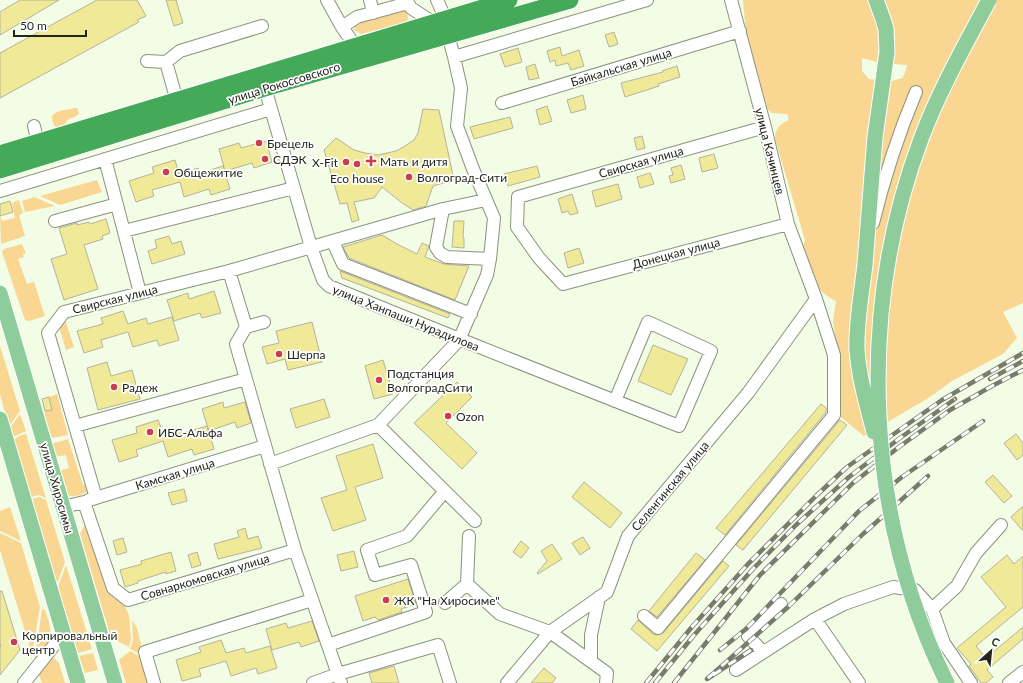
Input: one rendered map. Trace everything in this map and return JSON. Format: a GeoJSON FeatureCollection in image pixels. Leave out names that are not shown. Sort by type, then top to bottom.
{"type":"FeatureCollection","features":[{"type":"Feature","properties":{"kind":"highway","name":"улица Рокоссовского"},"geometry":{"type":"LineString","coordinates":[[0,170],[265,88],[443,26],[509,0]]}},
{"type":"Feature","properties":{"kind":"highway","name":"улица Рокоссовского"},"geometry":{"type":"LineString","coordinates":[[0,154],[356,47],[443,26],[570,0]]}},
{"type":"Feature","properties":{"kind":"main road"},"geometry":{"type":"LineString","coordinates":[[876,0],[884,19],[887,52],[875,137],[865,264],[858,320],[857,350],[861,379],[886,483]]}},
{"type":"Feature","properties":{"kind":"main road"},"geometry":{"type":"LineString","coordinates":[[946,683],[918,617],[893,527],[886,483],[880,425],[878,379],[880,322],[887,267],[897,220],[908,178],[919,145],[937,101],[988,0]]}},
{"type":"Feature","properties":{"kind":"main road","name":"улица Хиросимы"},"geometry":{"type":"LineString","coordinates":[[0,293],[115,683]]}},
{"type":"Feature","properties":{"kind":"main road"},"geometry":{"type":"LineString","coordinates":[[0,419],[4,447],[64,633],[78,683]]}},
{"type":"Feature","properties":{"kind":"street"},"geometry":{"type":"LineString","coordinates":[[328,0],[342,27],[356,47]]}},
{"type":"Feature","properties":{"kind":"street"},"geometry":{"type":"LineString","coordinates":[[370,0],[373,13]]}},
{"type":"Feature","properties":{"kind":"street"},"geometry":{"type":"LineString","coordinates":[[270,464],[378,425],[459,340],[486,275],[490,259],[494,218],[473,170],[457,126],[461,88],[454,57],[436,0]]}},
{"type":"Feature","properties":{"kind":"street"},"geometry":{"type":"LineString","coordinates":[[454,57],[647,0]]}},
{"type":"Feature","properties":{"kind":"street","name":"улица Качинцев"},"geometry":{"type":"LineString","coordinates":[[644,616],[658,628],[834,415],[834,355],[816,299],[788,224],[765,127],[731,0]]}},
{"type":"Feature","properties":{"kind":"street"},"geometry":{"type":"LineString","coordinates":[[342,27],[358,16],[373,13],[406,2],[417,12],[443,26]]}},
{"type":"Feature","properties":{"kind":"street"},"geometry":{"type":"LineString","coordinates":[[147,60],[166,62],[180,51],[262,26]]}},
{"type":"Feature","properties":{"kind":"street","name":"Байкальская улица"},"geometry":{"type":"LineString","coordinates":[[502,103],[740,31]]}},
{"type":"Feature","properties":{"kind":"street"},"geometry":{"type":"LineString","coordinates":[[166,62],[177,101]]}},
{"type":"Feature","properties":{"kind":"street","name":"улица Ханпаши Нурадилова"},"geometry":{"type":"LineString","coordinates":[[265,88],[311,247],[322,280],[329,286],[459,340],[615,401],[679,426],[711,351],[648,322],[615,401]]}},
{"type":"Feature","properties":{"kind":"street"},"geometry":{"type":"LineString","coordinates":[[865,264],[873,223],[887,171],[900,130],[916,92]]}},
{"type":"Feature","properties":{"kind":"street"},"geometry":{"type":"LineString","coordinates":[[0,191],[271,109]]}},
{"type":"Feature","properties":{"kind":"street"},"geometry":{"type":"LineString","coordinates":[[34,126],[38,143]]}},
{"type":"Feature","properties":{"kind":"street","name":"Свирская улица"},"geometry":{"type":"LineString","coordinates":[[563,284],[539,258],[518,227],[518,197],[765,127]]}},
{"type":"Feature","properties":{"kind":"street"},"geometry":{"type":"LineString","coordinates":[[105,159],[140,293]]}},
{"type":"Feature","properties":{"kind":"street"},"geometry":{"type":"LineString","coordinates":[[124,231],[294,188]]}},
{"type":"Feature","properties":{"kind":"street","name":"Свирская улица"},"geometry":{"type":"LineString","coordinates":[[90,500],[75,426],[48,333],[64,312],[229,271],[443,209],[486,200]]}},
{"type":"Feature","properties":{"kind":"street"},"geometry":{"type":"LineString","coordinates":[[55,221],[117,204]]}},
{"type":"Feature","properties":{"kind":"street"},"geometry":{"type":"LineString","coordinates":[[443,209],[436,247],[440,253],[447,256],[490,259]]}},
{"type":"Feature","properties":{"kind":"street","name":"Донецкая улица"},"geometry":{"type":"LineString","coordinates":[[563,284],[788,224]]}},
{"type":"Feature","properties":{"kind":"street"},"geometry":{"type":"LineString","coordinates":[[333,242],[343,264],[471,314]]}},
{"type":"Feature","properties":{"kind":"street"},"geometry":{"type":"LineString","coordinates":[[229,271],[246,327]]}},
{"type":"Feature","properties":{"kind":"street","name":"Селенгинская улица"},"geometry":{"type":"LineString","coordinates":[[507,683],[550,632],[607,592],[628,536],[748,393],[816,299]]}},
{"type":"Feature","properties":{"kind":"street"},"geometry":{"type":"LineString","coordinates":[[264,322],[246,327],[236,344],[295,550],[340,679]]}},
{"type":"Feature","properties":{"kind":"street"},"geometry":{"type":"LineString","coordinates":[[75,426],[246,379]]}},
{"type":"Feature","properties":{"kind":"street"},"geometry":{"type":"LineString","coordinates":[[378,425],[474,521]]}},
{"type":"Feature","properties":{"kind":"street","name":"Камская улица"},"geometry":{"type":"LineString","coordinates":[[90,500],[265,446]]}},
{"type":"Feature","properties":{"kind":"street"},"geometry":{"type":"LineString","coordinates":[[328,645],[426,612],[411,565],[375,575],[367,550],[407,536],[445,491]]}},
{"type":"Feature","properties":{"kind":"street"},"geometry":{"type":"LineString","coordinates":[[63,507],[90,500]]}},
{"type":"Feature","properties":{"kind":"street","name":"Совнаркомовская улица"},"geometry":{"type":"LineString","coordinates":[[90,500],[113,588],[128,600],[295,550]]}},
{"type":"Feature","properties":{"kind":"street"},"geometry":{"type":"LineString","coordinates":[[932,609],[957,586],[976,553],[1001,525]]}},
{"type":"Feature","properties":{"kind":"street"},"geometry":{"type":"LineString","coordinates":[[468,536],[467,584],[500,614],[550,632],[591,661],[607,673],[606,683]]}},
{"type":"Feature","properties":{"kind":"street"},"geometry":{"type":"LineString","coordinates":[[444,603],[467,584]]}},
{"type":"Feature","properties":{"kind":"street"},"geometry":{"type":"LineString","coordinates":[[736,670],[814,619],[844,604],[893,587],[916,590],[932,609],[944,643],[971,683]]}},
{"type":"Feature","properties":{"kind":"street"},"geometry":{"type":"LineString","coordinates":[[591,661],[591,635],[599,597]]}},
{"type":"Feature","properties":{"kind":"street"},"geometry":{"type":"LineString","coordinates":[[154,683],[145,652],[312,600]]}},
{"type":"Feature","properties":{"kind":"street"},"geometry":{"type":"LineString","coordinates":[[764,652],[748,636],[781,604]]}},
{"type":"Feature","properties":{"kind":"street"},"geometry":{"type":"LineString","coordinates":[[814,619],[859,683]]}},
{"type":"Feature","properties":{"kind":"street"},"geometry":{"type":"LineString","coordinates":[[24,683],[64,633]]}},
{"type":"Feature","properties":{"kind":"street"},"geometry":{"type":"LineString","coordinates":[[313,683],[340,679],[438,645],[450,683]]}},
{"type":"Feature","properties":{"kind":"street"},"geometry":{"type":"LineString","coordinates":[[1009,683],[1023,672]]}},
{"type":"Feature","properties":{"kind":"shaded area"},"geometry":{"type":"Polygon","coordinates":[[[743,0],[869,0],[879,30],[879,52],[877,62],[862,58],[862,71],[869,79],[892,81],[902,78],[907,65],[894,64],[894,32],[885,0],[1023,0],[1023,303],[1003,312],[1017,338],[1003,354],[952,381],[930,397],[864,436],[837,414],[838,353],[833,321],[836,301],[818,288],[800,257],[805,240],[775,139],[776,132],[779,127],[789,120],[787,114],[772,113],[767,109],[746,32],[743,0]]]}},
{"type":"Feature","properties":{"kind":"shaded area"},"geometry":{"type":"Polygon","coordinates":[[[403,9],[407,13],[408,18],[408,20],[404,23],[361,34],[354,30],[356,23],[403,9]]]}},
{"type":"Feature","properties":{"kind":"shaded area"},"geometry":{"type":"Polygon","coordinates":[[[77,108],[79,113],[78,115],[68,120],[61,128],[56,128],[52,117],[54,114],[77,108]]]}},
{"type":"Feature","properties":{"kind":"shaded area"},"geometry":{"type":"Polygon","coordinates":[[[97,180],[102,192],[60,205],[40,196],[97,180]]]}},
{"type":"Feature","properties":{"kind":"shaded area"},"geometry":{"type":"Polygon","coordinates":[[[34,197],[55,206],[25,212],[22,201],[34,197]]]}},
{"type":"Feature","properties":{"kind":"shaded area"},"geometry":{"type":"Polygon","coordinates":[[[19,200],[23,213],[19,215],[25,236],[1,244],[0,216],[2,221],[15,218],[12,203],[19,200]]]}},
{"type":"Feature","properties":{"kind":"shaded area"},"geometry":{"type":"Polygon","coordinates":[[[22,244],[26,253],[23,254],[24,257],[18,259],[27,284],[34,282],[45,316],[29,321],[25,320],[2,252],[4,249],[22,244]]]}},
{"type":"Feature","properties":{"kind":"shaded area"},"geometry":{"type":"Polygon","coordinates":[[[64,316],[74,347],[66,350],[59,327],[64,316]]]}},
{"type":"Feature","properties":{"kind":"shaded area"},"geometry":{"type":"Polygon","coordinates":[[[0,346],[20,411],[9,426],[0,394],[0,346]]]}},
{"type":"Feature","properties":{"kind":"shaded area"},"geometry":{"type":"Polygon","coordinates":[[[57,394],[68,435],[52,438],[44,414],[45,411],[52,409],[49,397],[57,394]]]}},
{"type":"Feature","properties":{"kind":"shaded area"},"geometry":{"type":"Polygon","coordinates":[[[20,414],[26,431],[13,437],[10,428],[20,414]]]}},
{"type":"Feature","properties":{"kind":"shaded area"},"geometry":{"type":"Polygon","coordinates":[[[26,434],[46,498],[39,495],[31,497],[14,440],[19,436],[26,434]]]}},
{"type":"Feature","properties":{"kind":"shaded area"},"geometry":{"type":"Polygon","coordinates":[[[68,439],[83,485],[90,483],[90,488],[87,492],[75,496],[68,495],[66,493],[58,471],[69,468],[66,455],[55,457],[51,444],[68,439]]]}},
{"type":"Feature","properties":{"kind":"shaded area"},"geometry":{"type":"Polygon","coordinates":[[[39,497],[46,500],[65,562],[57,584],[32,499],[39,497]]]}},
{"type":"Feature","properties":{"kind":"shaded area"},"geometry":{"type":"Polygon","coordinates":[[[10,507],[21,541],[0,531],[0,511],[10,507]]]}},
{"type":"Feature","properties":{"kind":"shaded area"},"geometry":{"type":"Polygon","coordinates":[[[85,524],[129,615],[131,639],[129,647],[111,638],[80,534],[85,524]]]}},
{"type":"Feature","properties":{"kind":"shaded area"},"geometry":{"type":"Polygon","coordinates":[[[0,533],[21,543],[40,607],[32,654],[0,550],[0,533]]]}},
{"type":"Feature","properties":{"kind":"shaded area"},"geometry":{"type":"Polygon","coordinates":[[[66,565],[92,649],[78,653],[58,587],[66,565]]]}},
{"type":"Feature","properties":{"kind":"shaded area"},"geometry":{"type":"Polygon","coordinates":[[[42,609],[45,610],[50,626],[50,641],[39,657],[35,659],[42,609]]]}},
{"type":"Feature","properties":{"kind":"shaded area"},"geometry":{"type":"Polygon","coordinates":[[[132,620],[137,628],[144,656],[130,649],[133,640],[132,620]]]}},
{"type":"Feature","properties":{"kind":"shaded area"},"geometry":{"type":"Polygon","coordinates":[[[130,651],[144,659],[152,683],[126,683],[119,660],[130,651]]]}},
{"type":"Feature","properties":{"kind":"shaded area"},"geometry":{"type":"Polygon","coordinates":[[[93,653],[98,670],[85,673],[79,656],[93,653]]]}},
{"type":"Feature","properties":{"kind":"shaded area"},"geometry":{"type":"Polygon","coordinates":[[[54,658],[59,663],[65,683],[42,683],[38,672],[51,659],[54,658]]]}},
{"type":"Feature","properties":{"kind":"building"},"geometry":{"type":"Polygon","coordinates":[[[20,0],[59,0],[0,35],[0,12],[20,0]]]}},
{"type":"Feature","properties":{"kind":"building"},"geometry":{"type":"Polygon","coordinates":[[[97,0],[137,0],[146,16],[137,20],[139,22],[0,98],[0,53],[97,0]]]}},
{"type":"Feature","properties":{"kind":"building"},"geometry":{"type":"Polygon","coordinates":[[[166,0],[176,0],[183,23],[174,26],[166,0]]]}},
{"type":"Feature","properties":{"kind":"building"},"geometry":{"type":"Polygon","coordinates":[[[614,32],[618,44],[609,47],[605,35],[614,32]]]}},
{"type":"Feature","properties":{"kind":"building"},"geometry":{"type":"Polygon","coordinates":[[[560,47],[562,56],[579,50],[584,66],[571,70],[568,63],[556,66],[555,60],[550,62],[547,51],[560,47]]]}},
{"type":"Feature","properties":{"kind":"building"},"geometry":{"type":"Polygon","coordinates":[[[518,48],[522,62],[505,67],[500,54],[518,48]]]}},
{"type":"Feature","properties":{"kind":"building"},"geometry":{"type":"Polygon","coordinates":[[[535,64],[539,78],[529,80],[526,67],[535,64]]]}},
{"type":"Feature","properties":{"kind":"building"},"geometry":{"type":"Polygon","coordinates":[[[677,66],[680,77],[658,84],[659,86],[625,97],[621,83],[663,72],[662,71],[677,66]]]}},
{"type":"Feature","properties":{"kind":"building"},"geometry":{"type":"Polygon","coordinates":[[[583,95],[586,109],[571,113],[567,100],[583,95]]]}},
{"type":"Feature","properties":{"kind":"building"},"geometry":{"type":"Polygon","coordinates":[[[547,106],[552,121],[540,125],[536,110],[547,106]]]}},
{"type":"Feature","properties":{"kind":"building"},"geometry":{"type":"Polygon","coordinates":[[[423,109],[439,110],[454,180],[433,186],[426,206],[413,210],[382,187],[374,198],[354,202],[359,220],[352,222],[347,203],[340,204],[324,150],[336,138],[354,150],[365,153],[378,155],[396,151],[414,140],[418,133],[423,109]]]}},
{"type":"Feature","properties":{"kind":"building"},"geometry":{"type":"Polygon","coordinates":[[[510,117],[513,128],[474,139],[470,127],[510,117]]]}},
{"type":"Feature","properties":{"kind":"building"},"geometry":{"type":"Polygon","coordinates":[[[642,136],[645,148],[637,150],[634,138],[642,136]]]}},
{"type":"Feature","properties":{"kind":"building"},"geometry":{"type":"Polygon","coordinates":[[[266,141],[272,162],[254,168],[252,163],[225,171],[219,149],[239,143],[241,148],[266,141]]]}},
{"type":"Feature","properties":{"kind":"building"},"geometry":{"type":"Polygon","coordinates":[[[714,154],[718,168],[702,172],[699,158],[714,154]]]}},
{"type":"Feature","properties":{"kind":"building","name":"Общежитие"},"geometry":{"type":"Polygon","coordinates":[[[175,160],[179,174],[198,168],[200,173],[223,166],[230,189],[211,195],[209,189],[184,197],[180,182],[152,190],[154,196],[136,202],[129,181],[154,173],[152,167],[175,160]]]}},
{"type":"Feature","properties":{"kind":"building"},"geometry":{"type":"Polygon","coordinates":[[[681,165],[685,179],[671,183],[669,176],[673,175],[671,168],[681,165]]]}},
{"type":"Feature","properties":{"kind":"building"},"geometry":{"type":"Polygon","coordinates":[[[537,166],[540,177],[508,186],[504,174],[537,166]]]}},
{"type":"Feature","properties":{"kind":"building"},"geometry":{"type":"Polygon","coordinates":[[[650,173],[654,184],[640,188],[637,177],[650,173]]]}},
{"type":"Feature","properties":{"kind":"building"},"geometry":{"type":"Polygon","coordinates":[[[618,184],[622,199],[596,207],[592,191],[618,184]]]}},
{"type":"Feature","properties":{"kind":"building"},"geometry":{"type":"Polygon","coordinates":[[[572,194],[578,213],[570,215],[568,211],[562,213],[558,199],[572,194]]]}},
{"type":"Feature","properties":{"kind":"building"},"geometry":{"type":"Polygon","coordinates":[[[10,201],[13,212],[0,216],[0,204],[10,201]]]}},
{"type":"Feature","properties":{"kind":"building"},"geometry":{"type":"Polygon","coordinates":[[[106,219],[110,233],[102,236],[103,239],[84,245],[98,289],[64,300],[51,259],[67,254],[59,228],[77,223],[77,225],[89,222],[90,224],[106,219]]]}},
{"type":"Feature","properties":{"kind":"building"},"geometry":{"type":"Polygon","coordinates":[[[454,221],[464,221],[464,248],[452,247],[454,221]]]}},
{"type":"Feature","properties":{"kind":"building"},"geometry":{"type":"Polygon","coordinates":[[[382,235],[417,254],[422,243],[429,246],[425,257],[444,264],[469,266],[455,300],[349,258],[343,247],[382,235]]]}},
{"type":"Feature","properties":{"kind":"building"},"geometry":{"type":"Polygon","coordinates":[[[169,236],[172,244],[181,241],[185,254],[152,264],[148,251],[157,248],[155,240],[169,236]]]}},
{"type":"Feature","properties":{"kind":"building"},"geometry":{"type":"Polygon","coordinates":[[[579,248],[584,263],[568,268],[564,253],[579,248]]]}},
{"type":"Feature","properties":{"kind":"building"},"geometry":{"type":"Polygon","coordinates":[[[340,271],[450,314],[448,318],[342,278],[340,271]]]}},
{"type":"Feature","properties":{"kind":"building"},"geometry":{"type":"Polygon","coordinates":[[[214,291],[221,313],[202,318],[200,313],[174,321],[167,300],[188,293],[189,299],[214,291]]]}},
{"type":"Feature","properties":{"kind":"building"},"geometry":{"type":"Polygon","coordinates":[[[123,311],[128,324],[146,318],[148,324],[172,317],[179,340],[159,346],[157,340],[133,347],[128,332],[101,340],[103,347],[84,353],[77,331],[103,324],[101,318],[123,311]]]}},
{"type":"Feature","properties":{"kind":"building"},"geometry":{"type":"Polygon","coordinates":[[[312,322],[322,362],[288,370],[285,359],[267,364],[262,347],[279,343],[276,331],[312,322]]]}},
{"type":"Feature","properties":{"kind":"building"},"geometry":{"type":"Polygon","coordinates":[[[653,345],[688,359],[671,395],[638,381],[653,345]]]}},
{"type":"Feature","properties":{"kind":"building","name":"Подстанция ВолгоградСити"},"geometry":{"type":"Polygon","coordinates":[[[383,360],[393,394],[374,399],[365,366],[383,360]]]}},
{"type":"Feature","properties":{"kind":"building","name":"Радеж"},"geometry":{"type":"Polygon","coordinates":[[[107,362],[111,376],[132,370],[140,399],[98,410],[87,368],[107,362]]]}},
{"type":"Feature","properties":{"kind":"building"},"geometry":{"type":"Polygon","coordinates":[[[457,382],[472,397],[446,423],[477,453],[462,469],[414,423],[457,382]]]}},
{"type":"Feature","properties":{"kind":"building"},"geometry":{"type":"Polygon","coordinates":[[[49,397],[52,410],[45,411],[42,399],[49,397]]]}},
{"type":"Feature","properties":{"kind":"building"},"geometry":{"type":"Polygon","coordinates":[[[324,399],[330,417],[296,428],[290,409],[324,399]]]}},
{"type":"Feature","properties":{"kind":"building"},"geometry":{"type":"Polygon","coordinates":[[[223,402],[224,408],[245,402],[251,423],[237,428],[235,422],[209,431],[202,409],[223,402]]]}},
{"type":"Feature","properties":{"kind":"building"},"geometry":{"type":"Polygon","coordinates":[[[821,404],[826,408],[826,412],[725,535],[716,528],[821,404]]]}},
{"type":"Feature","properties":{"kind":"building","name":"ИБС-Альфа"},"geometry":{"type":"Polygon","coordinates":[[[158,420],[163,433],[181,428],[183,433],[207,426],[214,449],[194,455],[192,449],[168,457],[163,441],[136,450],[138,456],[119,462],[112,440],[137,433],[136,427],[158,420]]]}},
{"type":"Feature","properties":{"kind":"building"},"geometry":{"type":"Polygon","coordinates":[[[840,420],[847,425],[743,550],[736,545],[840,420]]]}},
{"type":"Feature","properties":{"kind":"building"},"geometry":{"type":"Polygon","coordinates":[[[1016,434],[1023,443],[1023,455],[1017,460],[1004,443],[1016,434]]]}},
{"type":"Feature","properties":{"kind":"building"},"geometry":{"type":"Polygon","coordinates":[[[373,444],[383,478],[355,487],[366,520],[333,531],[321,498],[347,490],[336,456],[373,444]]]}},
{"type":"Feature","properties":{"kind":"building"},"geometry":{"type":"Polygon","coordinates":[[[993,475],[1012,496],[1004,503],[985,482],[993,475]]]}},
{"type":"Feature","properties":{"kind":"building"},"geometry":{"type":"Polygon","coordinates":[[[584,482],[622,513],[610,528],[572,497],[584,482]]]}},
{"type":"Feature","properties":{"kind":"building"},"geometry":{"type":"Polygon","coordinates":[[[184,489],[187,501],[172,505],[168,493],[184,489]]]}},
{"type":"Feature","properties":{"kind":"building"},"geometry":{"type":"Polygon","coordinates":[[[1023,506],[1023,531],[1011,517],[1023,506]]]}},
{"type":"Feature","properties":{"kind":"building"},"geometry":{"type":"Polygon","coordinates":[[[245,528],[248,539],[258,536],[262,548],[218,559],[214,544],[239,537],[237,531],[245,528]]]}},
{"type":"Feature","properties":{"kind":"building"},"geometry":{"type":"Polygon","coordinates":[[[583,537],[590,548],[580,555],[572,543],[583,537]]]}},
{"type":"Feature","properties":{"kind":"building"},"geometry":{"type":"Polygon","coordinates":[[[123,538],[127,552],[117,555],[113,541],[123,538]]]}},
{"type":"Feature","properties":{"kind":"building"},"geometry":{"type":"Polygon","coordinates":[[[521,541],[529,548],[521,558],[513,552],[521,541]]]}},
{"type":"Feature","properties":{"kind":"building"},"geometry":{"type":"Polygon","coordinates":[[[552,544],[562,559],[538,574],[537,573],[547,561],[541,551],[552,544]]]}},
{"type":"Feature","properties":{"kind":"building"},"geometry":{"type":"Polygon","coordinates":[[[354,551],[358,567],[341,571],[337,555],[354,551]]]}},
{"type":"Feature","properties":{"kind":"building"},"geometry":{"type":"Polygon","coordinates":[[[171,552],[176,571],[166,574],[166,572],[125,587],[120,570],[142,564],[141,561],[171,552]]]}},
{"type":"Feature","properties":{"kind":"building"},"geometry":{"type":"Polygon","coordinates":[[[197,552],[201,565],[192,568],[188,555],[197,552]]]}},
{"type":"Feature","properties":{"kind":"building"},"geometry":{"type":"Polygon","coordinates":[[[696,553],[705,560],[657,617],[649,611],[696,553]]]}},
{"type":"Feature","properties":{"kind":"building"},"geometry":{"type":"Polygon","coordinates":[[[1007,555],[1014,564],[1023,556],[1023,607],[976,646],[986,658],[1023,627],[1023,639],[987,670],[993,677],[986,683],[981,683],[969,666],[971,664],[957,648],[1006,607],[981,577],[1007,555]]]}},
{"type":"Feature","properties":{"kind":"building"},"geometry":{"type":"Polygon","coordinates":[[[723,561],[729,566],[657,651],[631,629],[638,620],[653,634],[657,635],[663,633],[723,561]]]}},
{"type":"Feature","properties":{"kind":"building","name":"ЖК \"На Хиросиме\""},"geometry":{"type":"Polygon","coordinates":[[[408,579],[416,604],[401,609],[402,612],[378,620],[375,617],[363,621],[355,596],[408,579]]]}},
{"type":"Feature","properties":{"kind":"building"},"geometry":{"type":"Polygon","coordinates":[[[0,591],[2,591],[20,650],[0,675],[1,646],[0,591]]]}},
{"type":"Feature","properties":{"kind":"building"},"geometry":{"type":"Polygon","coordinates":[[[312,621],[319,641],[301,647],[299,642],[272,650],[266,629],[286,623],[288,628],[312,621]]]}},
{"type":"Feature","properties":{"kind":"building"},"geometry":{"type":"Polygon","coordinates":[[[221,640],[226,653],[244,648],[246,653],[270,646],[277,668],[258,674],[256,668],[231,676],[226,661],[199,669],[201,676],[182,681],[176,660],[201,652],[199,647],[221,640]]]}},
{"type":"Feature","properties":{"kind":"building"},"geometry":{"type":"Polygon","coordinates":[[[394,666],[399,683],[372,683],[369,673],[394,666]]]}},
{"type":"Feature","properties":{"kind":"building"},"geometry":{"type":"Polygon","coordinates":[[[544,668],[556,678],[552,683],[531,683],[544,668]]]}},
{"type":"Feature","properties":{"kind":"railway"},"geometry":{"type":"LineString","coordinates":[[646,683],[691,628],[748,564],[847,467],[942,400],[1023,353]]}},
{"type":"Feature","properties":{"kind":"railway"},"geometry":{"type":"LineString","coordinates":[[990,379],[1023,361]]}},
{"type":"Feature","properties":{"kind":"railway"},"geometry":{"type":"LineString","coordinates":[[674,683],[760,575],[853,483],[950,410],[1023,370]]}},
{"type":"Feature","properties":{"kind":"railway"},"geometry":{"type":"LineString","coordinates":[[655,683],[695,634],[753,569],[796,525],[849,477],[955,399]]}},
{"type":"Feature","properties":{"kind":"railway"},"geometry":{"type":"LineString","coordinates":[[720,650],[746,629],[859,511],[902,477],[983,421]]}},
{"type":"Feature","properties":{"kind":"railway"},"geometry":{"type":"LineString","coordinates":[[751,650],[707,679],[788,607],[863,534],[928,476]]}},
{"type":"Feature","properties":{"kind":"place","name":"Брецель"},"geometry":{"type":"Point","coordinates":[259,143]}},
{"type":"Feature","properties":{"kind":"place","name":"СДЭК"},"geometry":{"type":"Point","coordinates":[265,159]}},
{"type":"Feature","properties":{"kind":"place","name":"Мать и дитя"},"geometry":{"type":"Point","coordinates":[371,161]}},
{"type":"Feature","properties":{"kind":"place","name":"X-Fit"},"geometry":{"type":"Point","coordinates":[346,162]}},
{"type":"Feature","properties":{"kind":"place","name":"Eco house"},"geometry":{"type":"Point","coordinates":[357,164]}},
{"type":"Feature","properties":{"kind":"place","name":"Общежитие"},"geometry":{"type":"Point","coordinates":[166,172]}},
{"type":"Feature","properties":{"kind":"place","name":"Волгоград-Сити"},"geometry":{"type":"Point","coordinates":[409,177]}},
{"type":"Feature","properties":{"kind":"place","name":"Шерпа"},"geometry":{"type":"Point","coordinates":[279,354]}},
{"type":"Feature","properties":{"kind":"place","name":"Подстанция ВолгоградСити"},"geometry":{"type":"Point","coordinates":[379,380]}},
{"type":"Feature","properties":{"kind":"place","name":"Радеж"},"geometry":{"type":"Point","coordinates":[114,387]}},
{"type":"Feature","properties":{"kind":"place","name":"Ozon"},"geometry":{"type":"Point","coordinates":[448,416]}},
{"type":"Feature","properties":{"kind":"place","name":"ИБС-Альфа"},"geometry":{"type":"Point","coordinates":[150,432]}},
{"type":"Feature","properties":{"kind":"place","name":"ЖК \"На Хиросиме\""},"geometry":{"type":"Point","coordinates":[386,600]}},
{"type":"Feature","properties":{"kind":"place","name":"Корпировальный центр"},"geometry":{"type":"Point","coordinates":[14,642]}}]}
